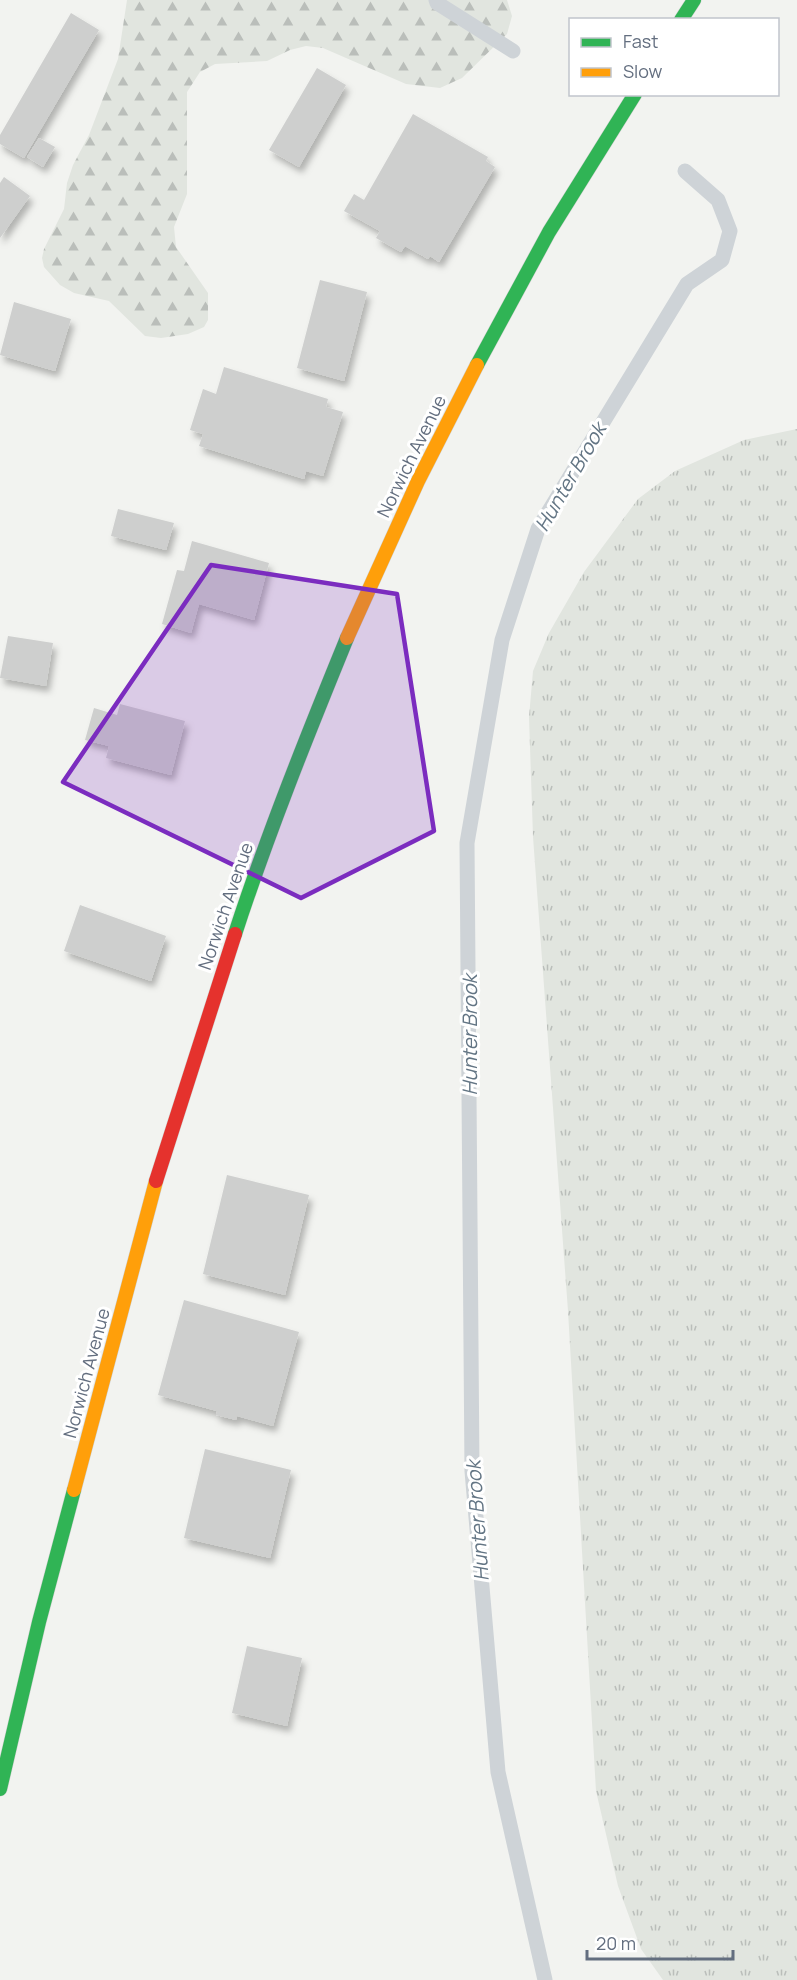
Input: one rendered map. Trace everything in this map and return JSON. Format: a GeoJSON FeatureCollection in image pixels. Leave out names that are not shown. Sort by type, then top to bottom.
{"type":"FeatureCollection","features":[{"type":"Feature","properties":{"kind":"main road"},"geometry":{"type":"LineString","coordinates":[[682,18],[694,0]]}},
{"type":"Feature","properties":{"kind":"main road","name":"Norwich Avenue"},"geometry":{"type":"LineString","coordinates":[[0,1789],[39,1622],[140,1236],[168,1140],[255,872],[360,606],[418,481],[477,363],[549,232],[634,96]]}},
{"type":"Feature","properties":{"kind":"highlighted area"},"geometry":{"type":"Polygon","coordinates":[[[211,565],[397,594],[434,831],[301,898],[63,782],[211,565]]]}},
{"type":"Feature","properties":{"kind":"green space"},"geometry":{"type":"Polygon","coordinates":[[[127,0],[507,0],[512,16],[507,34],[462,78],[440,88],[406,84],[323,48],[306,46],[290,50],[267,61],[215,64],[200,72],[187,92],[187,194],[174,227],[176,247],[208,293],[208,320],[204,327],[188,334],[161,338],[145,336],[109,301],[74,293],[60,285],[44,267],[42,258],[44,249],[64,209],[67,183],[73,165],[89,135],[118,59],[127,0]]]}},
{"type":"Feature","properties":{"kind":"green space"},"geometry":{"type":"Polygon","coordinates":[[[797,429],[797,1980],[663,1980],[641,1949],[618,1886],[596,1791],[568,1311],[533,837],[529,717],[533,671],[549,633],[584,572],[638,499],[675,471],[744,440],[797,429]]]}},
{"type":"Feature","properties":{"kind":"building"},"geometry":{"type":"Polygon","coordinates":[[[71,13],[99,30],[24,158],[0,144],[0,135],[71,13]]]}},
{"type":"Feature","properties":{"kind":"building"},"geometry":{"type":"Polygon","coordinates":[[[317,68],[346,85],[299,167],[269,150],[317,68]]]}},
{"type":"Feature","properties":{"kind":"building"},"geometry":{"type":"Polygon","coordinates":[[[413,114],[488,157],[486,161],[495,167],[439,262],[430,256],[428,259],[405,246],[401,252],[376,238],[380,231],[344,211],[354,194],[364,200],[413,114]]]}},
{"type":"Feature","properties":{"kind":"building"},"geometry":{"type":"Polygon","coordinates":[[[39,138],[55,147],[43,167],[27,157],[39,138]]]}},
{"type":"Feature","properties":{"kind":"building"},"geometry":{"type":"Polygon","coordinates":[[[4,177],[30,196],[0,238],[0,183],[4,177]]]}},
{"type":"Feature","properties":{"kind":"building"},"geometry":{"type":"Polygon","coordinates":[[[320,280],[367,292],[344,381],[297,368],[320,280]]]}},
{"type":"Feature","properties":{"kind":"building"},"geometry":{"type":"Polygon","coordinates":[[[14,302],[71,319],[55,371],[0,355],[14,302]]]}},
{"type":"Feature","properties":{"kind":"building"},"geometry":{"type":"Polygon","coordinates":[[[224,367],[328,399],[326,407],[343,412],[323,476],[306,471],[304,479],[199,446],[203,434],[190,430],[203,389],[216,394],[224,367]]]}},
{"type":"Feature","properties":{"kind":"building"},"geometry":{"type":"Polygon","coordinates":[[[118,509],[174,523],[166,550],[111,536],[118,509]]]}},
{"type":"Feature","properties":{"kind":"building"},"geometry":{"type":"Polygon","coordinates":[[[192,541],[269,563],[254,620],[199,604],[191,633],[162,624],[177,570],[184,571],[192,541]]]}},
{"type":"Feature","properties":{"kind":"building"},"geometry":{"type":"Polygon","coordinates":[[[8,636],[53,643],[46,686],[0,678],[8,636]]]}},
{"type":"Feature","properties":{"kind":"building"},"geometry":{"type":"Polygon","coordinates":[[[120,704],[185,721],[171,775],[106,758],[109,746],[85,740],[94,708],[117,715],[120,704]]]}},
{"type":"Feature","properties":{"kind":"building"},"geometry":{"type":"Polygon","coordinates":[[[80,905],[166,936],[151,981],[64,951],[80,905]]]}},
{"type":"Feature","properties":{"kind":"building"},"geometry":{"type":"Polygon","coordinates":[[[227,1175],[309,1195],[285,1295],[203,1274],[227,1175]]]}},
{"type":"Feature","properties":{"kind":"building"},"geometry":{"type":"Polygon","coordinates":[[[184,1300],[299,1332],[273,1426],[237,1416],[236,1420],[216,1415],[217,1411],[158,1395],[184,1300]]]}},
{"type":"Feature","properties":{"kind":"building"},"geometry":{"type":"Polygon","coordinates":[[[205,1449],[291,1470],[270,1558],[184,1538],[205,1449]]]}},
{"type":"Feature","properties":{"kind":"building"},"geometry":{"type":"Polygon","coordinates":[[[247,1646],[302,1658],[287,1726],[232,1713],[247,1646]]]}},
{"type":"Feature","properties":{"kind":"waterway","name":"Hunter Brook"},"geometry":{"type":"LineString","coordinates":[[436,0],[437,3],[513,51]]}},
{"type":"Feature","properties":{"kind":"waterway","name":"Hunter Brook"},"geometry":{"type":"LineString","coordinates":[[545,1980],[498,1772],[472,1471],[467,843],[502,640],[538,529],[687,284],[722,260],[730,231],[718,200],[685,171]]}},
{"type":"Feature","properties":{"kind":"traffic: fast"},"geometry":{"type":"LineString","coordinates":[[682,18],[694,0]]}},
{"type":"Feature","properties":{"kind":"traffic: fast"},"geometry":{"type":"LineString","coordinates":[[477,365],[549,232],[634,96]]}},
{"type":"Feature","properties":{"kind":"traffic: fast"},"geometry":{"type":"LineString","coordinates":[[235,934],[274,822],[347,638]]}},
{"type":"Feature","properties":{"kind":"traffic: fast"},"geometry":{"type":"LineString","coordinates":[[0,1789],[39,1622],[74,1490]]}},
{"type":"Feature","properties":{"kind":"traffic: slow"},"geometry":{"type":"LineString","coordinates":[[347,638],[418,481],[477,365]]}},
{"type":"Feature","properties":{"kind":"traffic: slow"},"geometry":{"type":"LineString","coordinates":[[74,1490],[156,1181]]}},
{"type":"Feature","properties":{"kind":"traffic: jam"},"geometry":{"type":"LineString","coordinates":[[156,1181],[235,934]]}}]}
